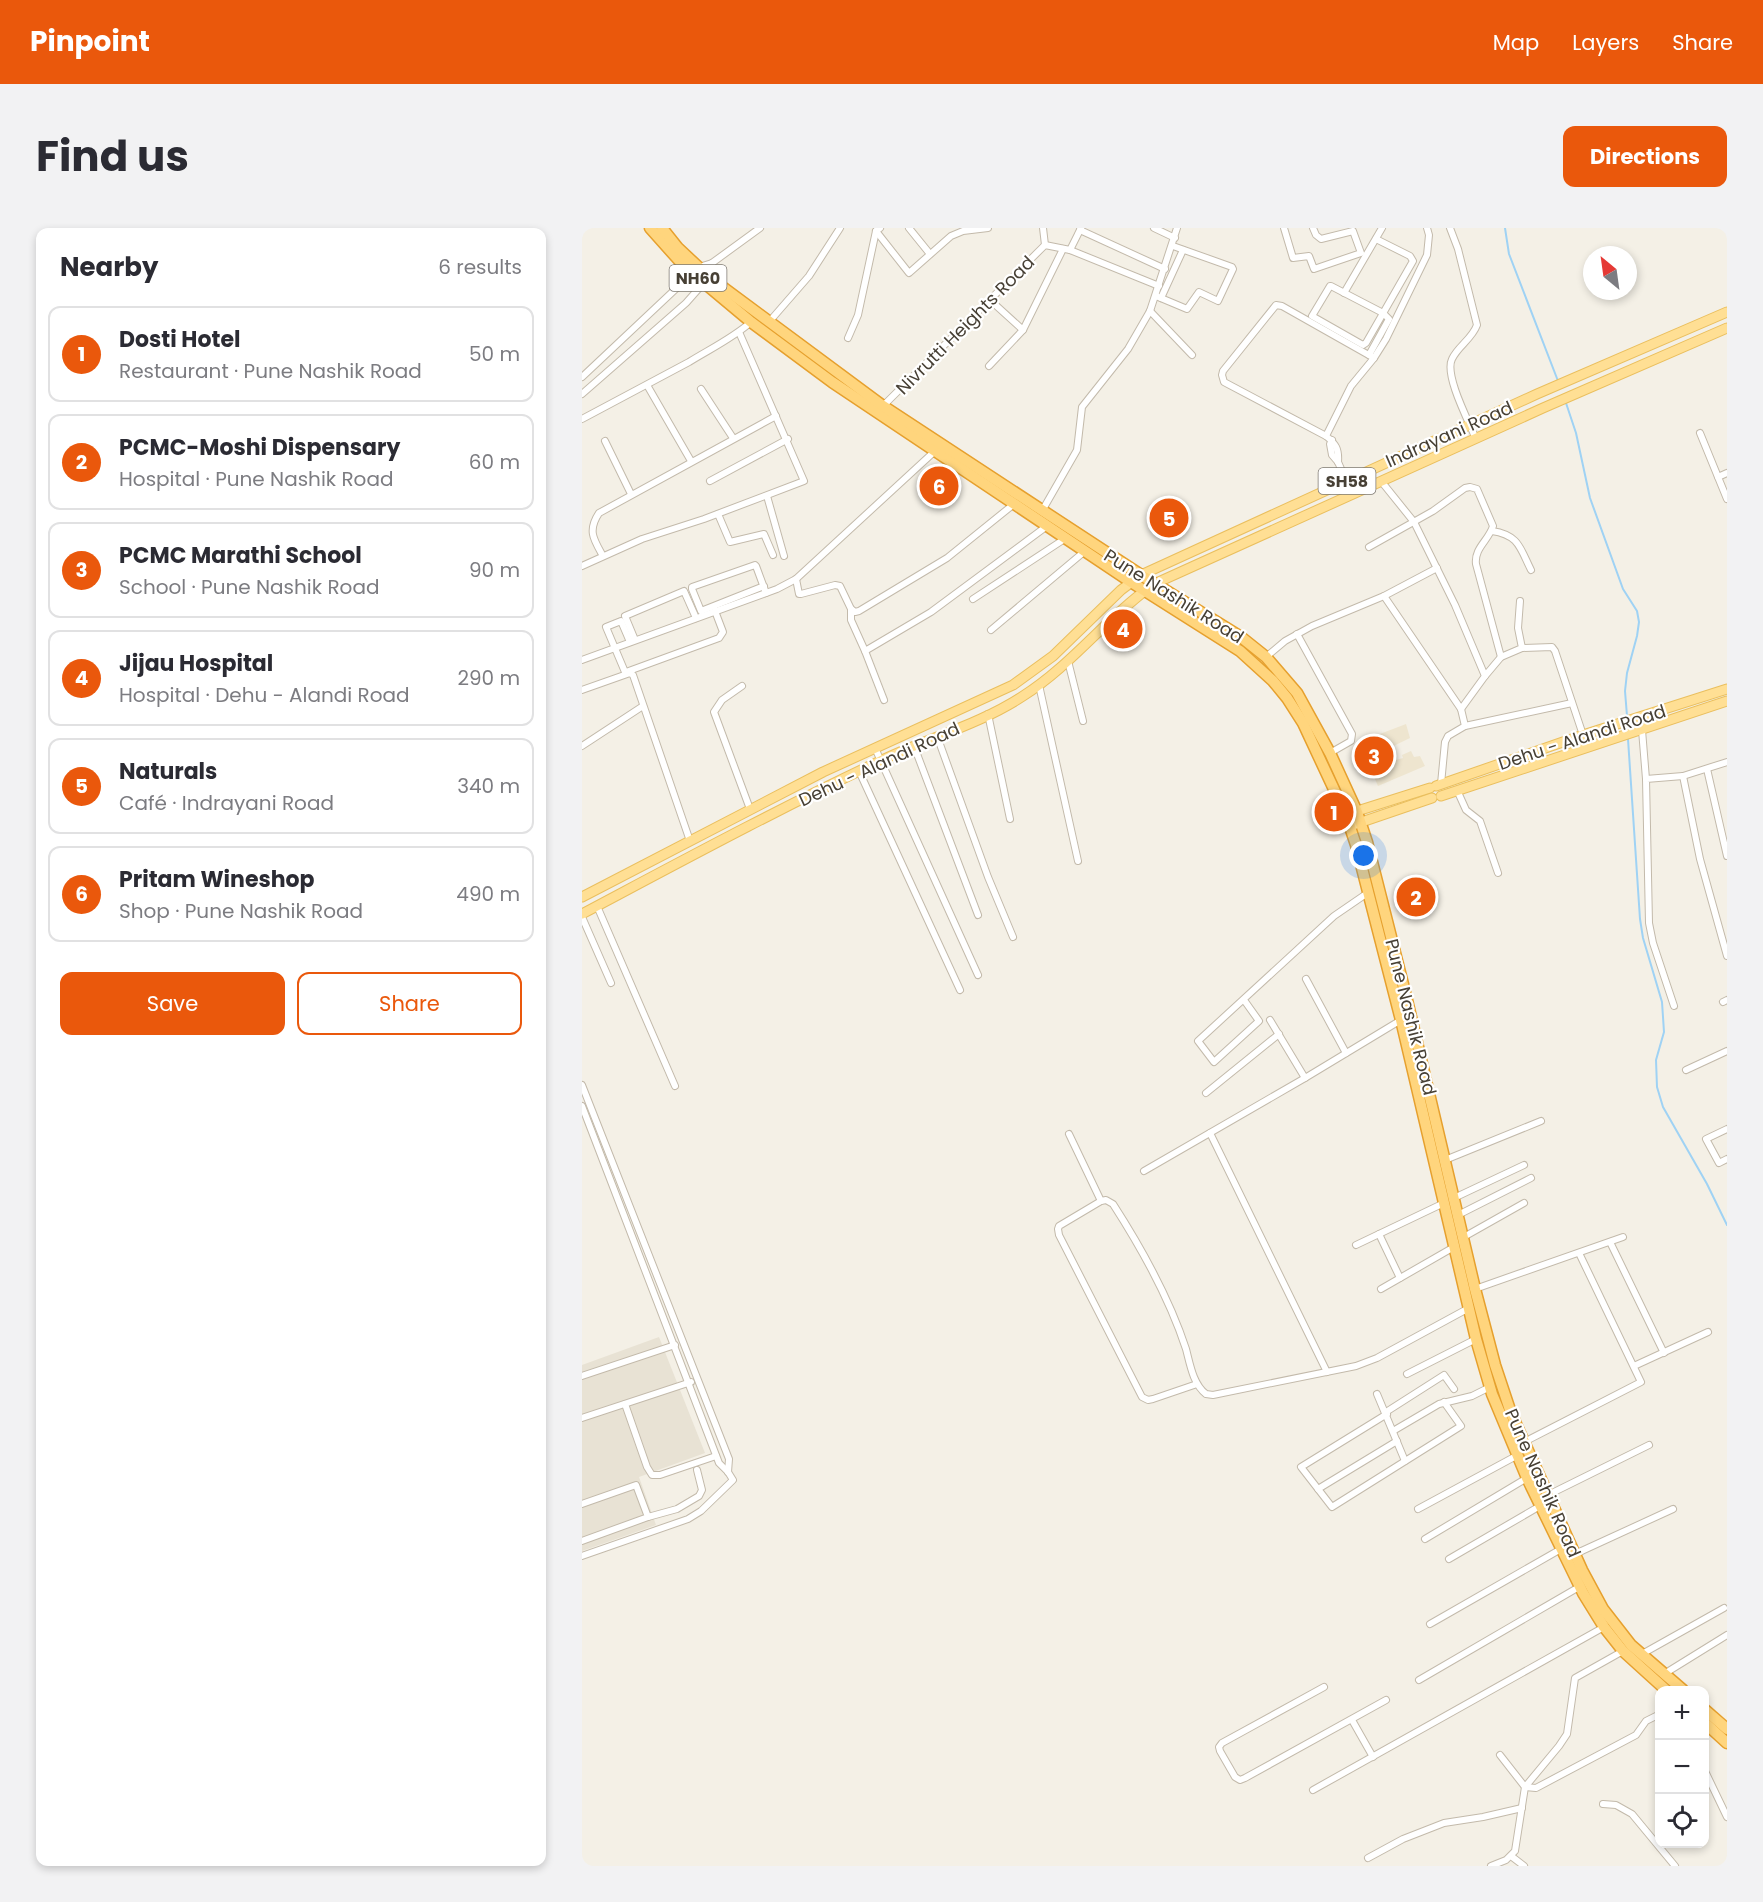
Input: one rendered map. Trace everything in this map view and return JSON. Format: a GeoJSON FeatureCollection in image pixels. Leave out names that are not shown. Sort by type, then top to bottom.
{"type":"FeatureCollection","features":[{"type":"Feature","properties":{"kind":"highway","name":"Pune Nashik Road"},"geometry":{"type":"LineString","coordinates":[[650,228],[668,249],[696,270],[751,322],[832,382],[1144,591],[1240,651],[1273,681],[1303,723],[1353,819],[1401,1020],[1449,1201],[1457,1215],[1502,1389],[1523,1443],[1575,1554],[1603,1609],[1627,1648],[1641,1655],[1678,1686]]}},
{"type":"Feature","properties":{"kind":"highway","name":"Pune Nashik Road"},"geometry":{"type":"LineString","coordinates":[[662,228],[696,270]]}},
{"type":"Feature","properties":{"kind":"highway","name":"Pune Nashik Road"},"geometry":{"type":"LineString","coordinates":[[707,280],[769,322],[883,406],[1141,576],[1241,637],[1266,657],[1297,693],[1330,753],[1387,916],[1445,1160],[1454,1247],[1490,1387],[1527,1478],[1579,1587],[1604,1627],[1662,1686]]}},
{"type":"Feature","properties":{"kind":"highway"},"geometry":{"type":"LineString","coordinates":[[1709,1713],[1727,1729]]}},
{"type":"Feature","properties":{"kind":"highway"},"geometry":{"type":"LineString","coordinates":[[1709,1727],[1727,1743]]}},
{"type":"Feature","properties":{"kind":"main road","name":"Indrayani Road"},"geometry":{"type":"LineString","coordinates":[[1141,576],[1564,382],[1727,312]]}},
{"type":"Feature","properties":{"kind":"main road","name":"Indrayani Road"},"geometry":{"type":"LineString","coordinates":[[1154,584],[1570,396],[1727,328]]}},
{"type":"Feature","properties":{"kind":"main road","name":"Dehu - Alandi Road"},"geometry":{"type":"LineString","coordinates":[[582,897],[822,772],[1013,685],[1053,656],[1131,582],[1141,576]]}},
{"type":"Feature","properties":{"kind":"main road","name":"Dehu - Alandi Road"},"geometry":{"type":"LineString","coordinates":[[582,915],[880,760],[1021,698],[1068,662],[1134,598],[1154,584]]}},
{"type":"Feature","properties":{"kind":"main road","name":"Dehu - Alandi Road"},"geometry":{"type":"LineString","coordinates":[[1353,819],[1582,735],[1727,689]]}},
{"type":"Feature","properties":{"kind":"main road","name":"Dehu - Alandi Road"},"geometry":{"type":"LineString","coordinates":[[1436,790],[1457,790],[1727,700]]}},
{"type":"Feature","properties":{"kind":"street"},"geometry":{"type":"LineString","coordinates":[[582,377],[696,270],[712,263],[760,228]]}},
{"type":"Feature","properties":{"kind":"street"},"geometry":{"type":"LineString","coordinates":[[769,322],[809,276],[840,228]]}},
{"type":"Feature","properties":{"kind":"street"},"geometry":{"type":"LineString","coordinates":[[909,228],[930,254]]}},
{"type":"Feature","properties":{"kind":"street"},"geometry":{"type":"LineString","coordinates":[[945,228],[951,236]]}},
{"type":"Feature","properties":{"kind":"street"},"geometry":{"type":"LineString","coordinates":[[878,230],[909,273],[951,236],[963,231],[988,228]]}},
{"type":"Feature","properties":{"kind":"street"},"geometry":{"type":"LineString","coordinates":[[1043,228],[1045,245]]}},
{"type":"Feature","properties":{"kind":"street"},"geometry":{"type":"LineString","coordinates":[[1154,228],[1175,238]]}},
{"type":"Feature","properties":{"kind":"street"},"geometry":{"type":"LineString","coordinates":[[1159,297],[1159,286],[1177,228]]}},
{"type":"Feature","properties":{"kind":"street"},"geometry":{"type":"LineString","coordinates":[[1284,228],[1293,258],[1309,256],[1313,269],[1360,253],[1353,231],[1321,238],[1316,235],[1313,228]]}},
{"type":"Feature","properties":{"kind":"street"},"geometry":{"type":"LineString","coordinates":[[1344,293],[1382,228]]}},
{"type":"Feature","properties":{"kind":"street"},"geometry":{"type":"LineString","coordinates":[[1352,494],[1338,462],[1332,455],[1329,438],[1351,386],[1371,356],[1386,339],[1427,255],[1429,235],[1427,228]]}},
{"type":"Feature","properties":{"kind":"street"},"geometry":{"type":"LineString","coordinates":[[1450,228],[1458,249],[1477,325],[1475,332],[1453,357],[1450,370],[1476,439]]}},
{"type":"Feature","properties":{"kind":"street"},"geometry":{"type":"LineString","coordinates":[[989,366],[1023,330],[1080,229],[1165,269]]}},
{"type":"Feature","properties":{"kind":"street"},"geometry":{"type":"LineString","coordinates":[[848,338],[858,315],[878,230]]}},
{"type":"Feature","properties":{"kind":"street"},"geometry":{"type":"LineString","coordinates":[[1371,356],[1389,319],[1388,316],[1383,313],[1344,293],[1329,286],[1312,317],[1364,345],[1383,313],[1413,259],[1376,239]]}},
{"type":"Feature","properties":{"kind":"street","name":"Nivrutti Heights Road"},"geometry":{"type":"LineString","coordinates":[[883,406],[1045,245],[1067,249],[1159,286]]}},
{"type":"Feature","properties":{"kind":"street"},"geometry":{"type":"LineString","coordinates":[[1159,297],[1187,309],[1199,292],[1218,301],[1233,269],[1173,246]]}},
{"type":"Feature","properties":{"kind":"street"},"geometry":{"type":"LineString","coordinates":[[1042,512],[1077,450],[1082,407],[1128,349],[1159,297],[1183,250]]}},
{"type":"Feature","properties":{"kind":"street"},"geometry":{"type":"LineString","coordinates":[[582,394],[686,303],[707,280],[712,263]]}},
{"type":"Feature","properties":{"kind":"street"},"geometry":{"type":"LineString","coordinates":[[990,300],[1023,330]]}},
{"type":"Feature","properties":{"kind":"street"},"geometry":{"type":"LineString","coordinates":[[1329,438],[1224,382],[1223,371],[1272,306],[1276,305],[1282,306],[1371,356]]}},
{"type":"Feature","properties":{"kind":"street"},"geometry":{"type":"LineString","coordinates":[[1150,311],[1192,355]]}},
{"type":"Feature","properties":{"kind":"street"},"geometry":{"type":"LineString","coordinates":[[582,418],[647,385],[739,332],[751,322]]}},
{"type":"Feature","properties":{"kind":"street"},"geometry":{"type":"LineString","coordinates":[[582,566],[660,532],[718,514],[804,481],[788,439],[739,332]]}},
{"type":"Feature","properties":{"kind":"street"},"geometry":{"type":"LineString","coordinates":[[647,385],[691,461]]}},
{"type":"Feature","properties":{"kind":"street"},"geometry":{"type":"LineString","coordinates":[[701,389],[733,438]]}},
{"type":"Feature","properties":{"kind":"street"},"geometry":{"type":"LineString","coordinates":[[603,556],[591,531],[593,522],[599,513],[776,416]]}},
{"type":"Feature","properties":{"kind":"street"},"geometry":{"type":"LineString","coordinates":[[1700,433],[1727,499]]}},
{"type":"Feature","properties":{"kind":"street"},"geometry":{"type":"LineString","coordinates":[[710,481],[788,439]]}},
{"type":"Feature","properties":{"kind":"street"},"geometry":{"type":"LineString","coordinates":[[605,441],[631,494]]}},
{"type":"Feature","properties":{"kind":"street"},"geometry":{"type":"LineString","coordinates":[[582,660],[766,593],[795,579],[935,451]]}},
{"type":"Feature","properties":{"kind":"street"},"geometry":{"type":"LineString","coordinates":[[1718,477],[1727,472]]}},
{"type":"Feature","properties":{"kind":"street"},"geometry":{"type":"LineString","coordinates":[[1382,481],[1414,522],[1485,675]]}},
{"type":"Feature","properties":{"kind":"street"},"geometry":{"type":"LineString","coordinates":[[1369,547],[1414,522],[1465,488],[1477,489],[1491,521],[1492,531],[1477,551],[1475,558],[1501,657]]}},
{"type":"Feature","properties":{"kind":"street"},"geometry":{"type":"LineString","coordinates":[[767,495],[784,556]]}},
{"type":"Feature","properties":{"kind":"street"},"geometry":{"type":"LineString","coordinates":[[851,609],[855,612],[860,611],[947,558],[1014,504]]}},
{"type":"Feature","properties":{"kind":"street"},"geometry":{"type":"LineString","coordinates":[[718,514],[730,542],[764,534],[773,555]]}},
{"type":"Feature","properties":{"kind":"street"},"geometry":{"type":"LineString","coordinates":[[865,651],[931,612],[1047,526]]}},
{"type":"Feature","properties":{"kind":"street"},"geometry":{"type":"LineString","coordinates":[[1492,531],[1513,537],[1531,570]]}},
{"type":"Feature","properties":{"kind":"street"},"geometry":{"type":"LineString","coordinates":[[974,599],[1066,538]]}},
{"type":"Feature","properties":{"kind":"street"},"geometry":{"type":"LineString","coordinates":[[991,630],[1085,551]]}},
{"type":"Feature","properties":{"kind":"street"},"geometry":{"type":"LineString","coordinates":[[764,585],[701,611],[692,589],[753,565],[756,566],[764,585],[766,593]]}},
{"type":"Feature","properties":{"kind":"street"},"geometry":{"type":"LineString","coordinates":[[1266,657],[1297,634],[1384,596],[1437,568]]}},
{"type":"Feature","properties":{"kind":"street"},"geometry":{"type":"LineString","coordinates":[[795,579],[799,594],[835,585],[840,586],[851,609],[851,620],[884,700]]}},
{"type":"Feature","properties":{"kind":"street"},"geometry":{"type":"LineString","coordinates":[[632,641],[625,616],[684,591],[696,618]]}},
{"type":"Feature","properties":{"kind":"street"},"geometry":{"type":"LineString","coordinates":[[1384,596],[1461,710],[1465,726]]}},
{"type":"Feature","properties":{"kind":"street"},"geometry":{"type":"LineString","coordinates":[[1520,601],[1518,628],[1522,648]]}},
{"type":"Feature","properties":{"kind":"street"},"geometry":{"type":"LineString","coordinates":[[582,689],[718,638],[723,632],[715,611]]}},
{"type":"Feature","properties":{"kind":"street"},"geometry":{"type":"LineString","coordinates":[[625,672],[606,627],[621,621],[632,641]]}},
{"type":"Feature","properties":{"kind":"street"},"geometry":{"type":"LineString","coordinates":[[1297,634],[1352,734],[1351,741],[1330,753]]}},
{"type":"Feature","properties":{"kind":"street"},"geometry":{"type":"LineString","coordinates":[[1461,710],[1485,675],[1501,657],[1522,648],[1552,647],[1556,651],[1582,735]]}},
{"type":"Feature","properties":{"kind":"street"},"geometry":{"type":"LineString","coordinates":[[1068,662],[1083,721]]}},
{"type":"Feature","properties":{"kind":"street"},"geometry":{"type":"LineString","coordinates":[[582,689],[630,674],[635,677],[690,841]]}},
{"type":"Feature","properties":{"kind":"street"},"geometry":{"type":"LineString","coordinates":[[1039,685],[1078,861]]}},
{"type":"Feature","properties":{"kind":"street"},"geometry":{"type":"LineString","coordinates":[[742,686],[722,700],[714,712],[750,809]]}},
{"type":"Feature","properties":{"kind":"street"},"geometry":{"type":"LineString","coordinates":[[1436,790],[1448,736],[1465,726],[1572,703]]}},
{"type":"Feature","properties":{"kind":"street"},"geometry":{"type":"LineString","coordinates":[[582,746],[643,706]]}},
{"type":"Feature","properties":{"kind":"street"},"geometry":{"type":"LineString","coordinates":[[988,714],[1010,819]]}},
{"type":"Feature","properties":{"kind":"street"},"geometry":{"type":"LineString","coordinates":[[1642,730],[1646,779],[1649,923],[1653,943],[1674,1006]]}},
{"type":"Feature","properties":{"kind":"street"},"geometry":{"type":"LineString","coordinates":[[937,736],[988,877],[1013,937]]}},
{"type":"Feature","properties":{"kind":"street"},"geometry":{"type":"LineString","coordinates":[[914,746],[978,915]]}},
{"type":"Feature","properties":{"kind":"street"},"geometry":{"type":"LineString","coordinates":[[874,748],[978,975]]}},
{"type":"Feature","properties":{"kind":"street"},"geometry":{"type":"LineString","coordinates":[[1646,779],[1683,776],[1727,762]]}},
{"type":"Feature","properties":{"kind":"street"},"geometry":{"type":"LineString","coordinates":[[1707,770],[1727,856]]}},
{"type":"Feature","properties":{"kind":"street"},"geometry":{"type":"LineString","coordinates":[[859,771],[960,990]]}},
{"type":"Feature","properties":{"kind":"street"},"geometry":{"type":"LineString","coordinates":[[1683,776],[1700,858],[1727,956]]}},
{"type":"Feature","properties":{"kind":"street"},"geometry":{"type":"LineString","coordinates":[[1457,790],[1466,810],[1480,821],[1498,873]]}},
{"type":"Feature","properties":{"kind":"street"},"geometry":{"type":"LineString","coordinates":[[1244,1000],[1258,1021],[1215,1062],[1197,1041],[1334,916],[1369,892]]}},
{"type":"Feature","properties":{"kind":"street"},"geometry":{"type":"LineString","coordinates":[[597,906],[675,1086]]}},
{"type":"Feature","properties":{"kind":"street"},"geometry":{"type":"LineString","coordinates":[[582,915],[612,983]]}},
{"type":"Feature","properties":{"kind":"street"},"geometry":{"type":"LineString","coordinates":[[1306,979],[1346,1053]]}},
{"type":"Feature","properties":{"kind":"street"},"geometry":{"type":"LineString","coordinates":[[1270,1020],[1305,1078]]}},
{"type":"Feature","properties":{"kind":"street"},"geometry":{"type":"LineString","coordinates":[[1144,1171],[1401,1020]]}},
{"type":"Feature","properties":{"kind":"street"},"geometry":{"type":"LineString","coordinates":[[1206,1093],[1279,1034]]}},
{"type":"Feature","properties":{"kind":"street"},"geometry":{"type":"LineString","coordinates":[[1686,1070],[1727,1051]]}},
{"type":"Feature","properties":{"kind":"street"},"geometry":{"type":"LineString","coordinates":[[582,1085],[729,1459],[728,1472]]}},
{"type":"Feature","properties":{"kind":"street"},"geometry":{"type":"LineString","coordinates":[[582,1106],[716,1456],[733,1480],[714,1500],[694,1515],[676,1524],[582,1556]]}},
{"type":"Feature","properties":{"kind":"street"},"geometry":{"type":"LineString","coordinates":[[1445,1160],[1541,1121]]}},
{"type":"Feature","properties":{"kind":"street"},"geometry":{"type":"LineString","coordinates":[[1727,1129],[1706,1139],[1719,1163],[1727,1159]]}},
{"type":"Feature","properties":{"kind":"street"},"geometry":{"type":"LineString","coordinates":[[1210,1133],[1327,1372]]}},
{"type":"Feature","properties":{"kind":"street"},"geometry":{"type":"LineString","coordinates":[[1069,1134],[1101,1201]]}},
{"type":"Feature","properties":{"kind":"street"},"geometry":{"type":"LineString","coordinates":[[1356,1245],[1524,1165]]}},
{"type":"Feature","properties":{"kind":"street"},"geometry":{"type":"LineString","coordinates":[[1457,1215],[1531,1178]]}},
{"type":"Feature","properties":{"kind":"street"},"geometry":{"type":"LineString","coordinates":[[1197,1384],[1153,1399],[1148,1400],[1142,1396],[1058,1229],[1063,1223],[1101,1201],[1106,1200],[1113,1204],[1149,1263],[1179,1329],[1197,1384],[1206,1395],[1356,1366],[1377,1358],[1469,1308]]}},
{"type":"Feature","properties":{"kind":"street"},"geometry":{"type":"LineString","coordinates":[[1462,1238],[1524,1203]]}},
{"type":"Feature","properties":{"kind":"street"},"geometry":{"type":"LineString","coordinates":[[1379,1234],[1400,1278]]}},
{"type":"Feature","properties":{"kind":"street"},"geometry":{"type":"LineString","coordinates":[[1475,1289],[1623,1237]]}},
{"type":"Feature","properties":{"kind":"street"},"geometry":{"type":"LineString","coordinates":[[1610,1242],[1665,1353]]}},
{"type":"Feature","properties":{"kind":"street"},"geometry":{"type":"LineString","coordinates":[[1381,1289],[1454,1247]]}},
{"type":"Feature","properties":{"kind":"street"},"geometry":{"type":"LineString","coordinates":[[1523,1443],[1641,1382],[1579,1253]]}},
{"type":"Feature","properties":{"kind":"street"},"geometry":{"type":"LineString","coordinates":[[1634,1366],[1708,1332]]}},
{"type":"Feature","properties":{"kind":"street"},"geometry":{"type":"LineString","coordinates":[[1407,1374],[1476,1339]]}},
{"type":"Feature","properties":{"kind":"street"},"geometry":{"type":"LineString","coordinates":[[582,1376],[675,1345]]}},
{"type":"Feature","properties":{"kind":"street"},"geometry":{"type":"LineString","coordinates":[[1444,1402],[1461,1426],[1332,1507],[1300,1467],[1444,1375],[1454,1389]]}},
{"type":"Feature","properties":{"kind":"street"},"geometry":{"type":"LineString","coordinates":[[582,1418],[697,1380]]}},
{"type":"Feature","properties":{"kind":"street"},"geometry":{"type":"LineString","coordinates":[[1393,1431],[1444,1402],[1472,1395],[1490,1387]]}},
{"type":"Feature","properties":{"kind":"street"},"geometry":{"type":"LineString","coordinates":[[1377,1394],[1405,1461]]}},
{"type":"Feature","properties":{"kind":"street"},"geometry":{"type":"LineString","coordinates":[[626,1404],[647,1467],[652,1475],[716,1456]]}},
{"type":"Feature","properties":{"kind":"street"},"geometry":{"type":"LineString","coordinates":[[1318,1489],[1397,1441]]}},
{"type":"Feature","properties":{"kind":"street"},"geometry":{"type":"LineString","coordinates":[[1547,1495],[1648,1445]]}},
{"type":"Feature","properties":{"kind":"street"},"geometry":{"type":"LineString","coordinates":[[1418,1509],[1518,1455]]}},
{"type":"Feature","properties":{"kind":"street"},"geometry":{"type":"LineString","coordinates":[[582,1541],[677,1509],[699,1496],[702,1490],[697,1470]]}},
{"type":"Feature","properties":{"kind":"street"},"geometry":{"type":"LineString","coordinates":[[1425,1539],[1527,1478]]}},
{"type":"Feature","properties":{"kind":"street"},"geometry":{"type":"LineString","coordinates":[[582,1504],[636,1485],[648,1517]]}},
{"type":"Feature","properties":{"kind":"street"},"geometry":{"type":"LineString","coordinates":[[1449,1559],[1540,1506]]}},
{"type":"Feature","properties":{"kind":"street"},"geometry":{"type":"LineString","coordinates":[[1575,1554],[1673,1509]]}},
{"type":"Feature","properties":{"kind":"street"},"geometry":{"type":"LineString","coordinates":[[1430,1624],[1561,1549]]}},
{"type":"Feature","properties":{"kind":"street"},"geometry":{"type":"LineString","coordinates":[[1419,1680],[1579,1587]]}},
{"type":"Feature","properties":{"kind":"street"},"geometry":{"type":"LineString","coordinates":[[1641,1655],[1724,1608]]}},
{"type":"Feature","properties":{"kind":"street"},"geometry":{"type":"LineString","coordinates":[[1313,1790],[1604,1627]]}},
{"type":"Feature","properties":{"kind":"street"},"geometry":{"type":"LineString","coordinates":[[1664,1674],[1727,1635]]}},
{"type":"Feature","properties":{"kind":"street"},"geometry":{"type":"LineString","coordinates":[[1491,1866],[1501,1864],[1515,1851],[1525,1787],[1565,1737],[1575,1678],[1627,1648]]}},
{"type":"Feature","properties":{"kind":"street"},"geometry":{"type":"LineString","coordinates":[[1324,1687],[1222,1743],[1219,1747],[1220,1751],[1235,1777],[1245,1778],[1386,1700]]}},
{"type":"Feature","properties":{"kind":"street"},"geometry":{"type":"LineString","coordinates":[[1500,1755],[1525,1787],[1536,1788],[1636,1735],[1646,1721],[1655,1716]]}},
{"type":"Feature","properties":{"kind":"street"},"geometry":{"type":"LineString","coordinates":[[1352,1720],[1373,1756]]}},
{"type":"Feature","properties":{"kind":"street"},"geometry":{"type":"LineString","coordinates":[[1709,1779],[1727,1817]]}},
{"type":"Feature","properties":{"kind":"street"},"geometry":{"type":"LineString","coordinates":[[1603,1804],[1616,1805],[1632,1814],[1675,1866]]}},
{"type":"Feature","properties":{"kind":"street"},"geometry":{"type":"LineString","coordinates":[[1368,1858],[1411,1835],[1444,1823],[1522,1808]]}},
{"type":"Feature","properties":{"kind":"street"},"geometry":{"type":"LineString","coordinates":[[1511,1856],[1524,1866]]}},
{"type":"Feature","properties":{"kind":"shaded area"},"geometry":{"type":"Polygon","coordinates":[[[1406,724],[1410,738],[1381,752],[1385,763],[1403,758],[1402,755],[1411,751],[1414,757],[1420,756],[1425,766],[1378,786],[1359,742],[1406,724]]]}},
{"type":"Feature","properties":{"kind":"shaded area"},"geometry":{"type":"Polygon","coordinates":[[[659,1337],[705,1453],[639,1477],[656,1525],[582,1551],[582,1365],[659,1337]]]}},
{"type":"Feature","properties":{"kind":"waterway"},"geometry":{"type":"LineString","coordinates":[[1505,228],[1509,254],[1558,381]]}},
{"type":"Feature","properties":{"kind":"waterway"},"geometry":{"type":"LineString","coordinates":[[1565,400],[1576,433],[1590,498],[1623,589],[1637,611],[1639,622],[1637,636],[1627,673],[1625,691],[1627,716]]}},
{"type":"Feature","properties":{"kind":"waterway"},"geometry":{"type":"LineString","coordinates":[[1628,739],[1640,919],[1643,938],[1662,1002],[1664,1032],[1656,1060],[1657,1087],[1663,1107],[1707,1184],[1727,1225]]}},
{"type":"Feature","properties":{"kind":"place","name":"Pritam Wineshop"},"geometry":{"type":"Point","coordinates":[939,486]}},
{"type":"Feature","properties":{"kind":"place","name":"Naturals"},"geometry":{"type":"Point","coordinates":[1169,518]}},
{"type":"Feature","properties":{"kind":"place","name":"Jijau Hospital"},"geometry":{"type":"Point","coordinates":[1123,629]}},
{"type":"Feature","properties":{"kind":"place","name":"PCMC Marathi School"},"geometry":{"type":"Point","coordinates":[1374,756]}},
{"type":"Feature","properties":{"kind":"place","name":"Dosti Hotel"},"geometry":{"type":"Point","coordinates":[1334,812]}},
{"type":"Feature","properties":{"kind":"place","name":"PCMC-Moshi Dispensary"},"geometry":{"type":"Point","coordinates":[1416,897]}}]}
